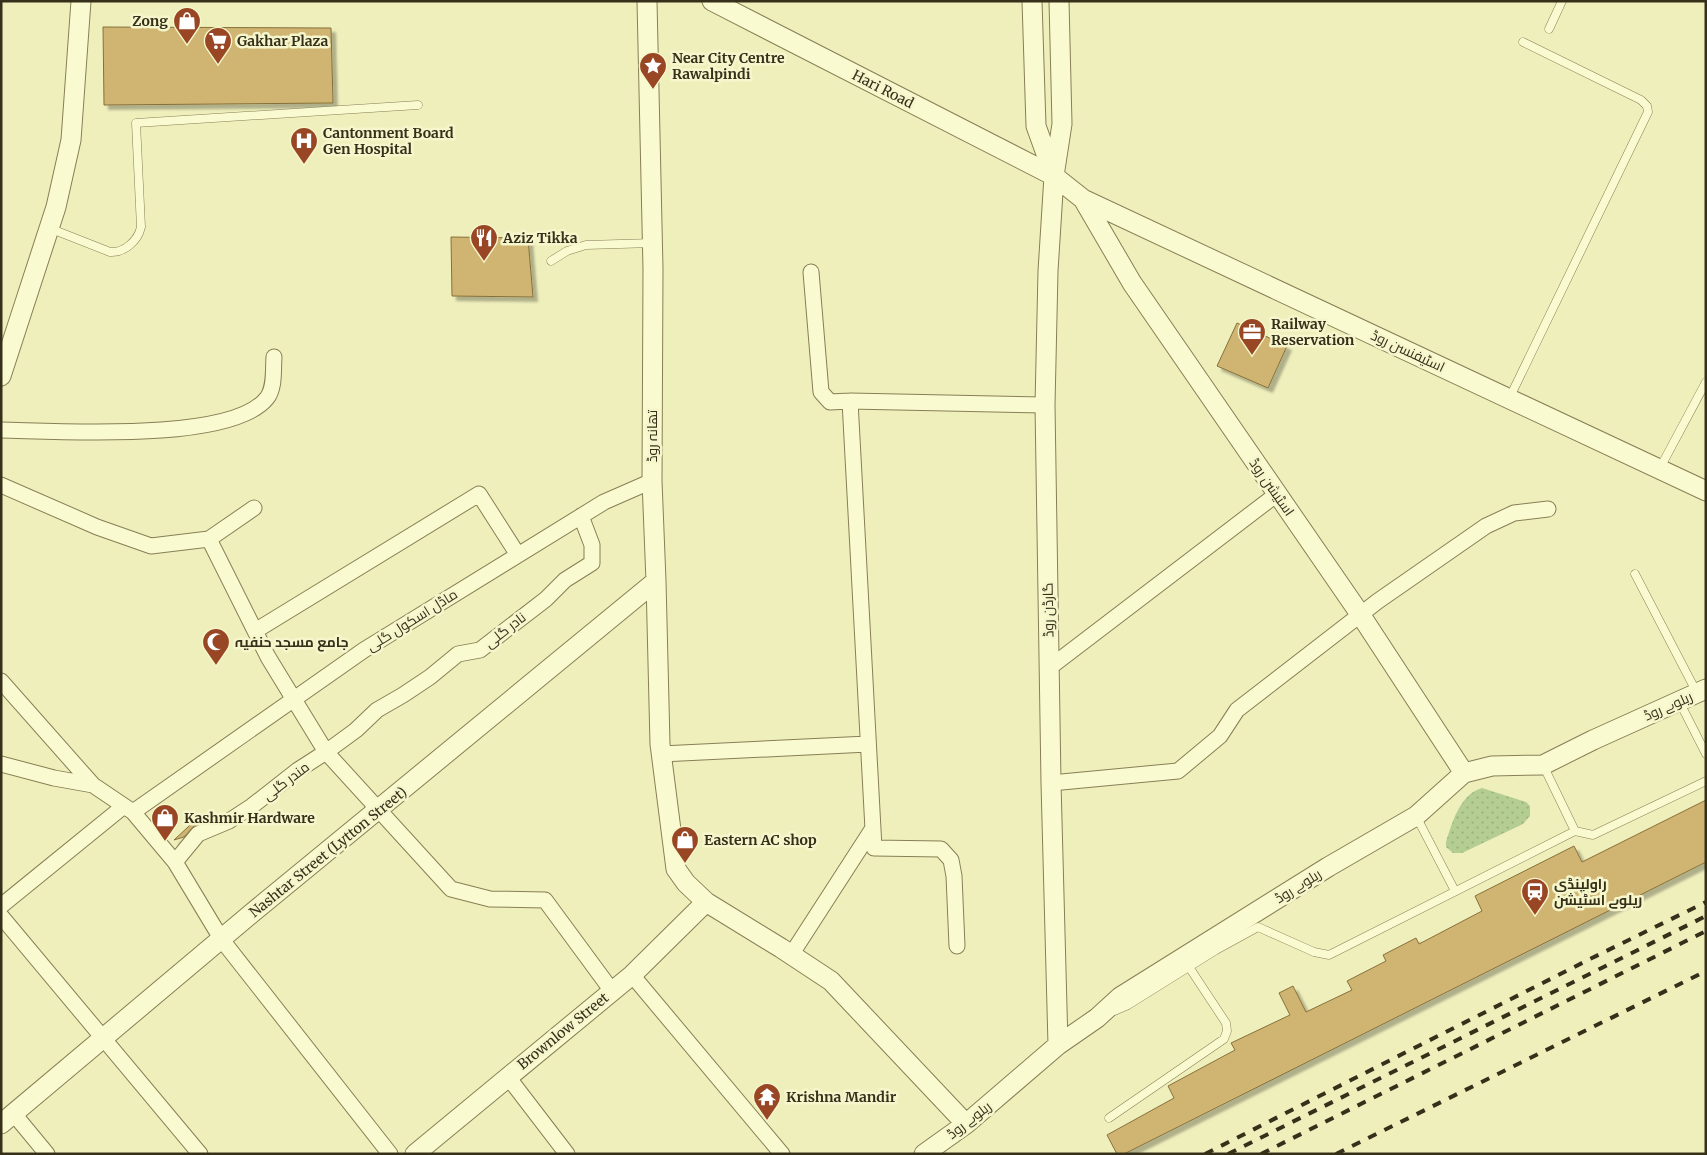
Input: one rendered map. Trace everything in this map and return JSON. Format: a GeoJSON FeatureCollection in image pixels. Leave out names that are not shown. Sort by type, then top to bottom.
{"type":"FeatureCollection","features":[{"type":"Feature","properties":{"kind":"street"},"geometry":{"type":"LineString","coordinates":[[1,376],[56,207],[71,140],[81,1]]}},
{"type":"Feature","properties":{"kind":"street","name":"تھانہ روڈ"},"geometry":{"type":"LineString","coordinates":[[647,1],[652,243],[652,481],[661,754],[676,869],[686,883],[706,902]]}},
{"type":"Feature","properties":{"kind":"street","name":"Hari Road"},"geometry":{"type":"LineString","coordinates":[[712,1],[1054,176],[1083,199]]}},
{"type":"Feature","properties":{"kind":"street"},"geometry":{"type":"LineString","coordinates":[[1032,1],[1036,126],[1054,176]]}},
{"type":"Feature","properties":{"kind":"street","name":"گارڈن روڈ"},"geometry":{"type":"LineString","coordinates":[[1058,1045],[1051,783],[1045,405],[1048,271],[1054,176],[1062,124],[1059,1]]}},
{"type":"Feature","properties":{"kind":"street","name":"اسٹیفنسن روڈ"},"geometry":{"type":"LineString","coordinates":[[1083,199],[1706,491]]}},
{"type":"Feature","properties":{"kind":"street","name":"اسٹیشن روڈ"},"geometry":{"type":"LineString","coordinates":[[1083,199],[1132,283],[1360,614],[1464,773]]}},
{"type":"Feature","properties":{"kind":"street"},"geometry":{"type":"LineString","coordinates":[[811,272],[821,392],[830,402],[850,400],[1045,405]]}},
{"type":"Feature","properties":{"kind":"street"},"geometry":{"type":"LineString","coordinates":[[1,430],[127,432],[175,430],[232,417],[252,410],[267,398],[271,392],[274,357]]}},
{"type":"Feature","properties":{"kind":"street"},"geometry":{"type":"LineString","coordinates":[[850,400],[874,848],[941,849],[951,860],[954,876],[957,946]]}},
{"type":"Feature","properties":{"kind":"street","name":"ماڈل اسکول گلی"},"geometry":{"type":"LineString","coordinates":[[1,906],[129,809],[364,650],[604,502],[652,481]]}},
{"type":"Feature","properties":{"kind":"street"},"geometry":{"type":"LineString","coordinates":[[1,485],[98,528],[152,546],[209,539],[254,508]]}},
{"type":"Feature","properties":{"kind":"street"},"geometry":{"type":"LineString","coordinates":[[255,631],[479,494],[518,555]]}},
{"type":"Feature","properties":{"kind":"street"},"geometry":{"type":"LineString","coordinates":[[1049,668],[1277,494]]}},
{"type":"Feature","properties":{"kind":"street"},"geometry":{"type":"LineString","coordinates":[[1051,783],[1178,771],[1220,736],[1237,710],[1360,614],[1486,526],[1514,513],[1548,509]]}},
{"type":"Feature","properties":{"kind":"street","name":"نادر گلی"},"geometry":{"type":"LineString","coordinates":[[326,752],[356,730],[377,710],[430,677],[458,654],[480,650],[546,599],[565,580],[592,563],[592,545],[581,516]]}},
{"type":"Feature","properties":{"kind":"street"},"geometry":{"type":"LineString","coordinates":[[209,539],[255,631],[293,699],[326,752],[451,889],[490,899],[545,900],[612,991]]}},
{"type":"Feature","properties":{"kind":"street","name":"Nashtar Street (Lytton Street)"},"geometry":{"type":"LineString","coordinates":[[8,1119],[252,913],[656,581]]}},
{"type":"Feature","properties":{"kind":"street"},"geometry":{"type":"LineString","coordinates":[[1,681],[92,785],[129,809],[174,862],[222,940],[390,1154]]}},
{"type":"Feature","properties":{"kind":"street","name":"ریلوے روڈ"},"geometry":{"type":"LineString","coordinates":[[924,1154],[966,1124],[1058,1045],[1097,1018],[1128,992],[1328,867],[1416,816],[1464,773],[1492,766],[1543,765],[1593,740],[1702,691]]}},
{"type":"Feature","properties":{"kind":"street"},"geometry":{"type":"LineString","coordinates":[[661,754],[868,744]]}},
{"type":"Feature","properties":{"kind":"street","name":"مندر گلی"},"geometry":{"type":"LineString","coordinates":[[174,862],[198,834],[229,821],[252,806],[298,770],[326,752]]}},
{"type":"Feature","properties":{"kind":"street"},"geometry":{"type":"LineString","coordinates":[[1,764],[54,778],[92,785]]}},
{"type":"Feature","properties":{"kind":"street"},"geometry":{"type":"LineString","coordinates":[[791,955],[873,828]]}},
{"type":"Feature","properties":{"kind":"street"},"geometry":{"type":"LineString","coordinates":[[706,902],[831,982],[966,1124]]}},
{"type":"Feature","properties":{"kind":"street","name":"Brownlow Street"},"geometry":{"type":"LineString","coordinates":[[415,1154],[632,976],[706,902]]}},
{"type":"Feature","properties":{"kind":"street"},"geometry":{"type":"LineString","coordinates":[[1,916],[200,1154]]}},
{"type":"Feature","properties":{"kind":"street"},"geometry":{"type":"LineString","coordinates":[[632,976],[782,1154]]}},
{"type":"Feature","properties":{"kind":"street"},"geometry":{"type":"LineString","coordinates":[[508,1077],[567,1154]]}},
{"type":"Feature","properties":{"kind":"street"},"geometry":{"type":"LineString","coordinates":[[8,1119],[47,1154]]}},
{"type":"Feature","properties":{"kind":"lane"},"geometry":{"type":"LineString","coordinates":[[1549,29],[1562,1]]}},
{"type":"Feature","properties":{"kind":"lane"},"geometry":{"type":"LineString","coordinates":[[1509,399],[1648,112],[1647,106],[1641,100],[1523,42]]}},
{"type":"Feature","properties":{"kind":"lane"},"geometry":{"type":"LineString","coordinates":[[49,228],[110,252],[119,252],[136,238],[141,226],[136,123],[418,105]]}},
{"type":"Feature","properties":{"kind":"lane"},"geometry":{"type":"LineString","coordinates":[[551,261],[567,251],[586,245],[652,243]]}},
{"type":"Feature","properties":{"kind":"lane"},"geometry":{"type":"LineString","coordinates":[[1659,469],[1706,382]]}},
{"type":"Feature","properties":{"kind":"lane"},"geometry":{"type":"LineString","coordinates":[[1635,574],[1702,691]]}},
{"type":"Feature","properties":{"kind":"lane"},"geometry":{"type":"LineString","coordinates":[[1680,701],[1706,754]]}},
{"type":"Feature","properties":{"kind":"lane"},"geometry":{"type":"LineString","coordinates":[[1543,765],[1575,831]]}},
{"type":"Feature","properties":{"kind":"lane"},"geometry":{"type":"LineString","coordinates":[[1097,1018],[1128,1005],[1258,927],[1314,952],[1329,956],[1575,831],[1593,835],[1706,781]]}},
{"type":"Feature","properties":{"kind":"lane"},"geometry":{"type":"LineString","coordinates":[[1416,816],[1454,891]]}},
{"type":"Feature","properties":{"kind":"lane"},"geometry":{"type":"LineString","coordinates":[[1109,1118],[1224,1039],[1227,1031],[1226,1023],[1206,990],[1189,967]]}},
{"type":"Feature","properties":{"kind":"green space"},"geometry":{"type":"Polygon","coordinates":[[[1482,788],[1526,802],[1530,806],[1530,816],[1523,824],[1462,853],[1453,853],[1446,847],[1446,842],[1454,818],[1468,796],[1482,788]]]}},
{"type":"Feature","properties":{"kind":"building","name":"Gakhar Plaza"},"geometry":{"type":"Polygon","coordinates":[[[103,27],[331,28],[333,103],[104,105],[103,27]]]}},
{"type":"Feature","properties":{"kind":"building"},"geometry":{"type":"Polygon","coordinates":[[[451,237],[528,238],[533,297],[452,296],[451,237]]]}},
{"type":"Feature","properties":{"kind":"building","name":"Railway Reservation"},"geometry":{"type":"Polygon","coordinates":[[[1237,323],[1287,346],[1268,388],[1217,366],[1237,323]]]}},
{"type":"Feature","properties":{"kind":"building","name":"راولپنڈی ریلوے اسٹیشن"},"geometry":{"type":"Polygon","coordinates":[[[1706,800],[1706,862],[1124,1154],[1117,1154],[1107,1135],[1174,1098],[1168,1086],[1235,1050],[1231,1043],[1290,1015],[1279,993],[1293,986],[1306,1012],[1352,990],[1347,981],[1386,961],[1383,955],[1416,938],[1419,944],[1482,911],[1475,896],[1574,846],[1582,862],[1706,800]]]}},
{"type":"Feature","properties":{"kind":"building"},"geometry":{"type":"Polygon","coordinates":[[[202,814],[208,820],[194,826],[184,837],[174,840],[202,814]]]}},
{"type":"Feature","properties":{"kind":"railway"},"geometry":{"type":"LineString","coordinates":[[1205,1154],[1706,902]]}},
{"type":"Feature","properties":{"kind":"railway"},"geometry":{"type":"LineString","coordinates":[[1228,1154],[1706,916]]}},
{"type":"Feature","properties":{"kind":"railway"},"geometry":{"type":"LineString","coordinates":[[1261,1154],[1706,931]]}},
{"type":"Feature","properties":{"kind":"railway"},"geometry":{"type":"LineString","coordinates":[[1336,1154],[1706,971]]}},
{"type":"Feature","properties":{"kind":"place","name":"Zong"},"geometry":{"type":"Point","coordinates":[187,45]}},
{"type":"Feature","properties":{"kind":"place","name":"Gakhar Plaza"},"geometry":{"type":"Point","coordinates":[218,65]}},
{"type":"Feature","properties":{"kind":"place","name":"Near City Centre Rawalpindi"},"geometry":{"type":"Point","coordinates":[653,90]}},
{"type":"Feature","properties":{"kind":"place","name":"Cantonment Board Gen Hospital"},"geometry":{"type":"Point","coordinates":[304,165]}},
{"type":"Feature","properties":{"kind":"place","name":"Aziz Tikka"},"geometry":{"type":"Point","coordinates":[484,262]}},
{"type":"Feature","properties":{"kind":"place","name":"Railway Reservation"},"geometry":{"type":"Point","coordinates":[1252,356]}},
{"type":"Feature","properties":{"kind":"place","name":"جامع مسجد حنفیہ"},"geometry":{"type":"Point","coordinates":[216,666]}},
{"type":"Feature","properties":{"kind":"place","name":"Kashmir Hardware"},"geometry":{"type":"Point","coordinates":[165,842]}},
{"type":"Feature","properties":{"kind":"place","name":"Eastern AC shop"},"geometry":{"type":"Point","coordinates":[685,864]}},
{"type":"Feature","properties":{"kind":"place","name":"راولپنڈی ریلوے اسٹیشن"},"geometry":{"type":"Point","coordinates":[1535,916]}},
{"type":"Feature","properties":{"kind":"place","name":"Krishna Mandir"},"geometry":{"type":"Point","coordinates":[767,1121]}}]}
